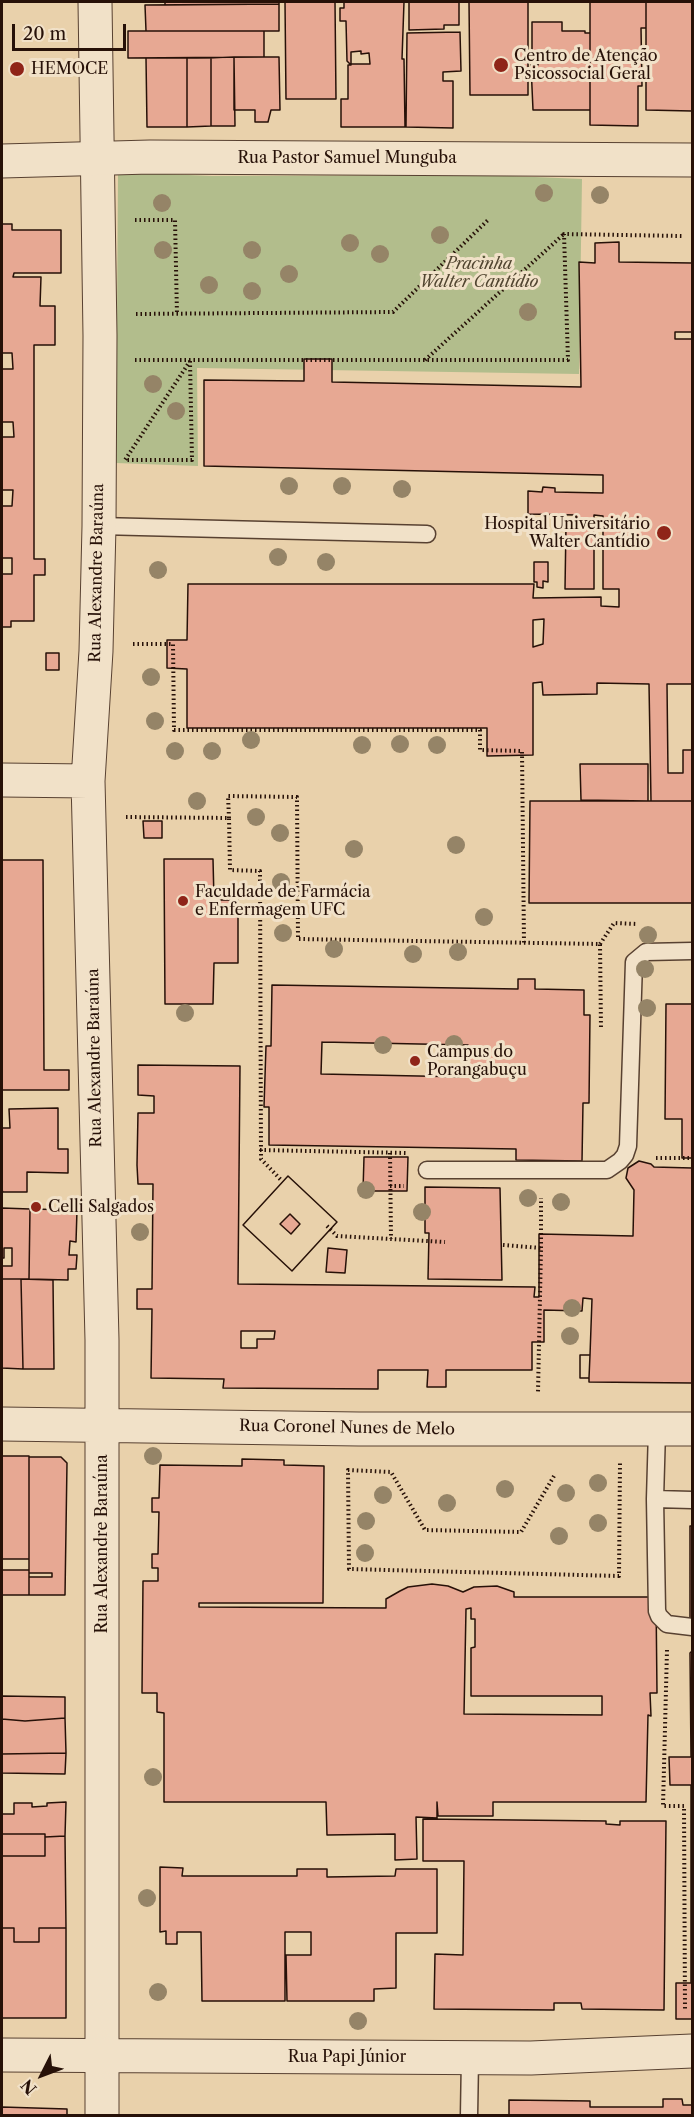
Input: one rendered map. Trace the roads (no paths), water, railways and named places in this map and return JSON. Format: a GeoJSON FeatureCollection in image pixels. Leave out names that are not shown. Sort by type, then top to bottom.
{"type":"FeatureCollection","features":[{"type":"Feature","properties":{"kind":"street","name":"Rua Alexandre Baraúna"},"geometry":{"type":"LineString","coordinates":[[95,2],[99,221],[99,526],[96,651],[88,781],[102,1340],[102,2115]]}},
{"type":"Feature","properties":{"kind":"street","name":"Rua Pastor Samuel Munguba"},"geometry":{"type":"LineString","coordinates":[[2,161],[150,157],[693,160]]}},
{"type":"Feature","properties":{"kind":"street"},"geometry":{"type":"LineString","coordinates":[[2,780],[88,781]]}},
{"type":"Feature","properties":{"kind":"street","name":"Rua Coronel Nunes de Melo"},"geometry":{"type":"LineString","coordinates":[[2,1424],[359,1430],[693,1429]]}},
{"type":"Feature","properties":{"kind":"street","name":"Rua Papi Júnior"},"geometry":{"type":"LineString","coordinates":[[2,2055],[531,2058],[693,2051]]}},
{"type":"Feature","properties":{"kind":"lane"},"geometry":{"type":"LineString","coordinates":[[99,526],[427,534]]}},
{"type":"Feature","properties":{"kind":"lane"},"geometry":{"type":"LineString","coordinates":[[427,1170],[608,1170],[620,1161],[628,1146],[634,962],[646,952],[693,951]]}},
{"type":"Feature","properties":{"kind":"lane"},"geometry":{"type":"LineString","coordinates":[[657,1430],[655,1499],[657,1611],[668,1624],[693,1627]]}},
{"type":"Feature","properties":{"kind":"lane"},"geometry":{"type":"LineString","coordinates":[[655,1499],[693,1500]]}},
{"type":"Feature","properties":{"kind":"lane"},"geometry":{"type":"LineString","coordinates":[[469,2115],[470,2058]]}},
{"type":"Feature","properties":{"kind":"place","name":"Centro de Atenção Psicossocial Geral"},"geometry":{"type":"Point","coordinates":[501,65]}},
{"type":"Feature","properties":{"kind":"place","name":"HEMOCE"},"geometry":{"type":"Point","coordinates":[17,69]}},
{"type":"Feature","properties":{"kind":"place","name":"Hospital Universitário Walter Cantídio"},"geometry":{"type":"Point","coordinates":[664,533]}},
{"type":"Feature","properties":{"kind":"place","name":"Faculdade de Farmácia e Enfermagem UFC"},"geometry":{"type":"Point","coordinates":[183,901]}},
{"type":"Feature","properties":{"kind":"place","name":"Campus do Porangabuçu"},"geometry":{"type":"Point","coordinates":[415,1061]}},
{"type":"Feature","properties":{"kind":"place","name":"Celli Salgados"},"geometry":{"type":"Point","coordinates":[36,1207]}},
{"type":"Feature","properties":{"kind":"park label","name":"Pracinha Walter Cantídio"},"geometry":{"type":"Point","coordinates":[479,273]}}]}
